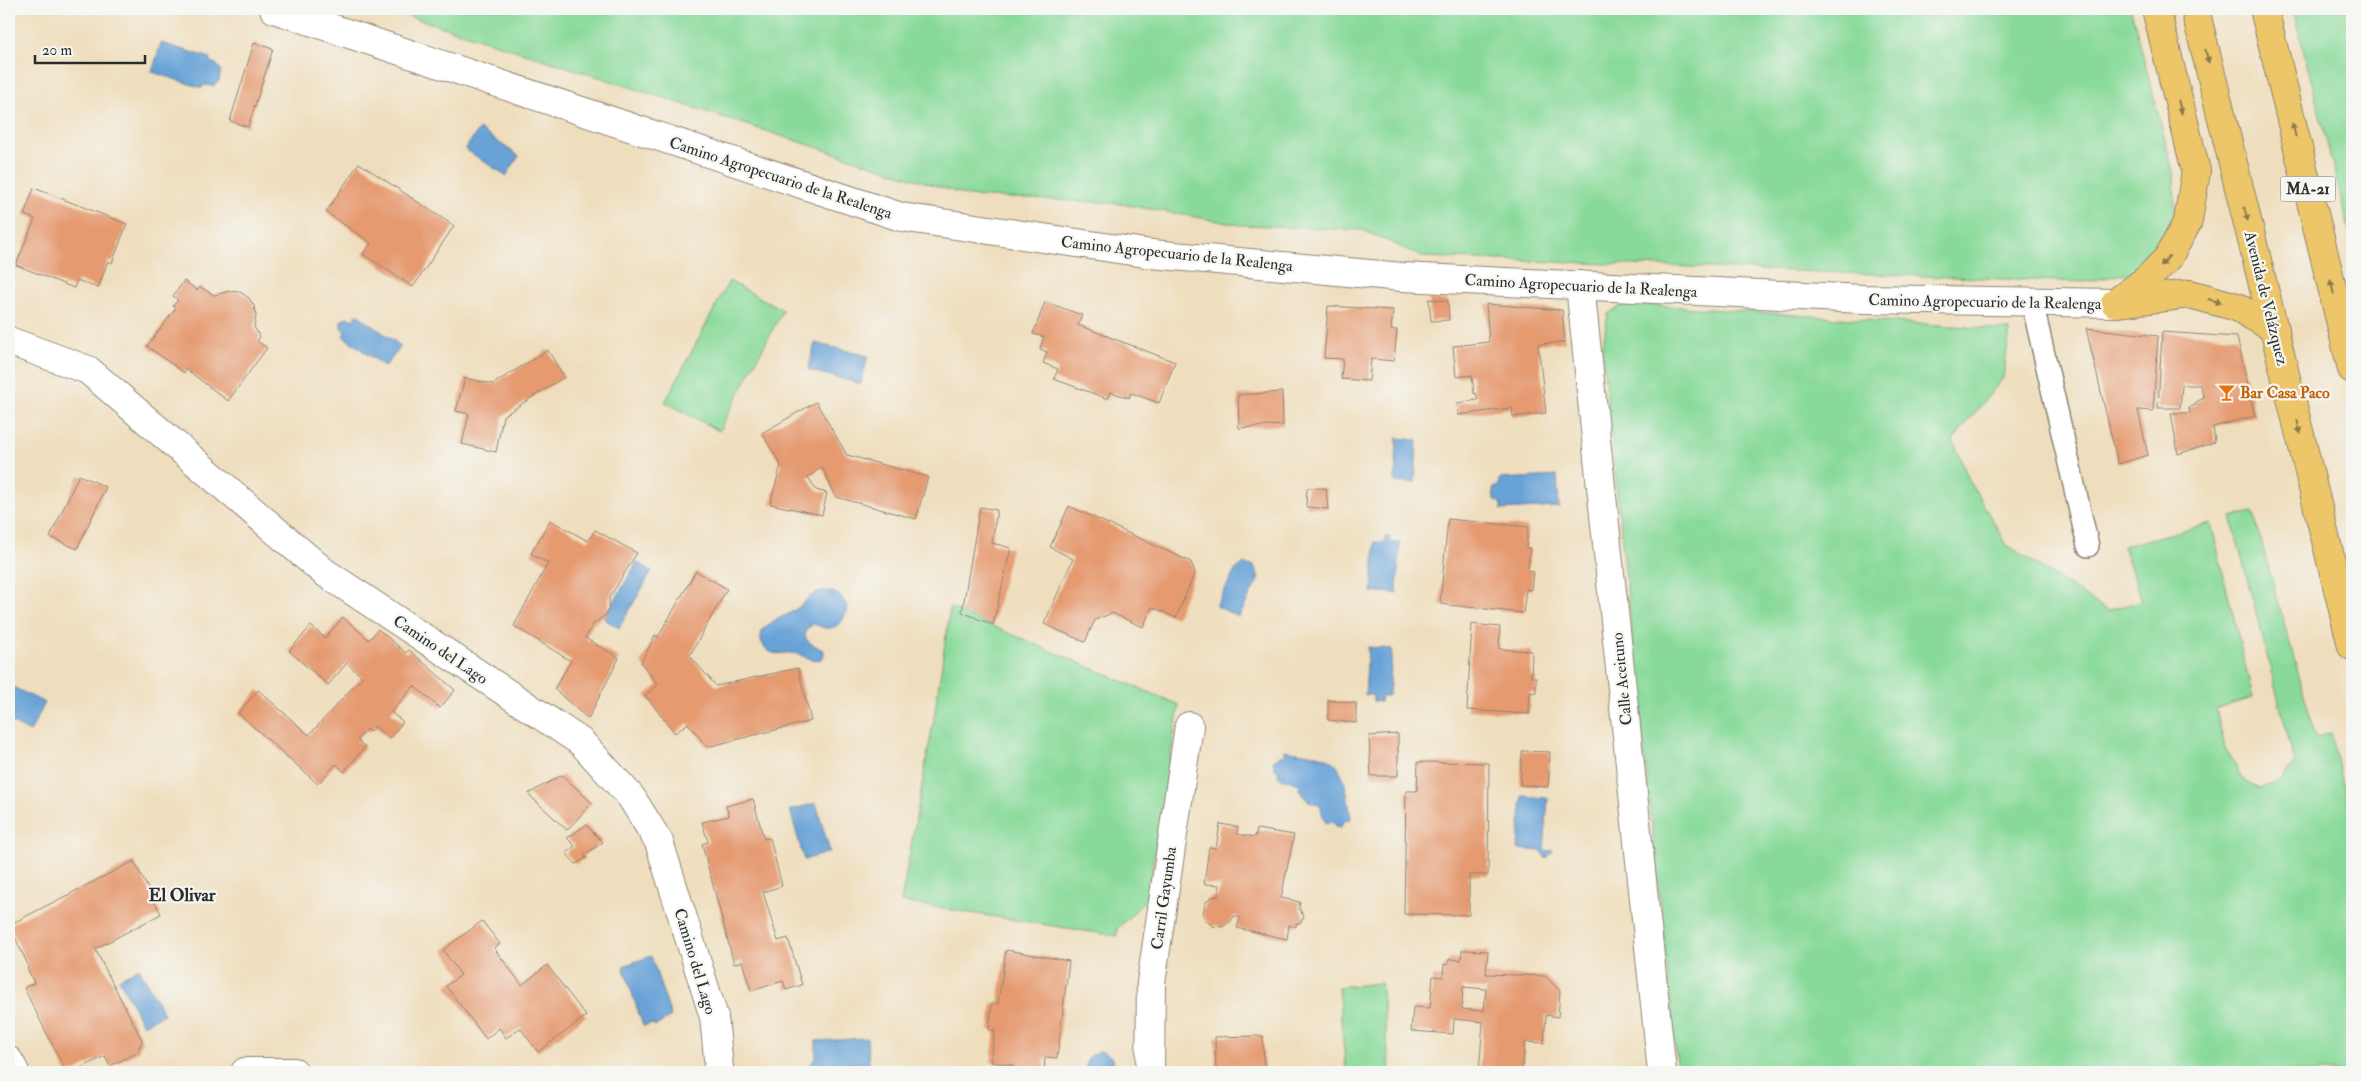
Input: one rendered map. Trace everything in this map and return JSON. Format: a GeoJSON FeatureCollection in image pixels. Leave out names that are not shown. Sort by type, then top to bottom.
{"type":"FeatureCollection","features":[{"type":"Feature","properties":{"kind":"highway"},"geometry":{"type":"LineString","coordinates":[[2115,303],[2146,280],[2168,258],[2188,222],[2196,170],[2156,9]]}},
{"type":"Feature","properties":{"kind":"highway","name":"Avenida de Velázquez"},"geometry":{"type":"LineString","coordinates":[[2195,9],[2352,646]]}},
{"type":"Feature","properties":{"kind":"highway","name":"MA-21"},"geometry":{"type":"LineString","coordinates":[[2264,9],[2352,369]]}},
{"type":"Feature","properties":{"kind":"highway"},"geometry":{"type":"LineString","coordinates":[[2115,303],[2190,294],[2237,307],[2274,329]]}},
{"type":"Feature","properties":{"kind":"street","name":"Camino Agropecuario de la Realenga"},"geometry":{"type":"LineString","coordinates":[[274,9],[901,217],[1152,254],[1402,277],[1864,299],[2115,303]]}},
{"type":"Feature","properties":{"kind":"street","name":"Calle Aceituno"},"geometry":{"type":"LineString","coordinates":[[1580,285],[1662,1072]]}},
{"type":"Feature","properties":{"kind":"street","name":"Camino del Lago"},"geometry":{"type":"LineString","coordinates":[[9,341],[88,370],[324,572],[581,742],[631,797],[660,842],[714,1017],[719,1068],[716,1072]]}},
{"type":"Feature","properties":{"kind":"street","name":"Carril Gayumba"},"geometry":{"type":"LineString","coordinates":[[1150,1072],[1151,983],[1189,726]]}},
{"type":"Feature","properties":{"kind":"street"},"geometry":{"type":"LineString","coordinates":[[9,1061],[15,1072]]}},
{"type":"Feature","properties":{"kind":"street"},"geometry":{"type":"LineString","coordinates":[[245,1072],[294,1072]]}},
{"type":"Feature","properties":{"kind":"lane"},"geometry":{"type":"LineString","coordinates":[[2032,302],[2088,546]]}},
{"type":"Feature","properties":{"kind":"green space"},"geometry":{"type":"Polygon","coordinates":[[[387,9],[2131,9],[2174,175],[2175,209],[2159,247],[2138,271],[2085,282],[1423,257],[1363,230],[1241,225],[1115,203],[968,196],[387,9]]]}},
{"type":"Feature","properties":{"kind":"green space"},"geometry":{"type":"Polygon","coordinates":[[[2293,9],[2352,9],[2352,242],[2293,9]]]}},
{"type":"Feature","properties":{"kind":"green space"},"geometry":{"type":"Polygon","coordinates":[[[729,281],[783,310],[719,431],[665,402],[729,281]]]}},
{"type":"Feature","properties":{"kind":"green space"},"geometry":{"type":"Polygon","coordinates":[[[1626,303],[2010,330],[2003,378],[1953,440],[1969,480],[2007,545],[2108,611],[2142,600],[2123,546],[2211,523],[2253,698],[2216,709],[2225,748],[2245,782],[2260,789],[2282,780],[2295,763],[2231,517],[2253,512],[2316,737],[2331,733],[2352,823],[2352,1072],[1678,1072],[1602,350],[1608,314],[1626,303]]]}},
{"type":"Feature","properties":{"kind":"green space"},"geometry":{"type":"Polygon","coordinates":[[[950,608],[1179,705],[1147,899],[1117,929],[1117,936],[901,902],[934,718],[950,608]]]}},
{"type":"Feature","properties":{"kind":"green space"},"geometry":{"type":"Polygon","coordinates":[[[1381,983],[1390,1072],[1346,1072],[1338,987],[1381,983]]]}},
{"type":"Feature","properties":{"kind":"water"},"geometry":{"type":"Polygon","coordinates":[[[161,43],[211,58],[210,62],[216,64],[221,70],[219,81],[213,86],[203,85],[202,88],[152,72],[161,43]]]}},
{"type":"Feature","properties":{"kind":"water"},"geometry":{"type":"Polygon","coordinates":[[[479,129],[519,156],[506,176],[465,149],[479,129]]]}},
{"type":"Feature","properties":{"kind":"water"},"geometry":{"type":"Polygon","coordinates":[[[357,314],[401,346],[385,367],[343,336],[345,332],[341,327],[341,321],[347,317],[354,320],[357,314]]]}},
{"type":"Feature","properties":{"kind":"water"},"geometry":{"type":"Polygon","coordinates":[[[815,343],[868,356],[861,384],[808,370],[815,343]]]}},
{"type":"Feature","properties":{"kind":"water"},"geometry":{"type":"Polygon","coordinates":[[[1397,438],[1417,440],[1415,483],[1395,482],[1397,438]]]}},
{"type":"Feature","properties":{"kind":"water"},"geometry":{"type":"Polygon","coordinates":[[[1557,476],[1559,507],[1501,510],[1501,504],[1494,499],[1493,489],[1500,484],[1499,479],[1557,476]]]}},
{"type":"Feature","properties":{"kind":"water"},"geometry":{"type":"Polygon","coordinates":[[[1385,537],[1390,537],[1390,543],[1400,543],[1397,593],[1372,592],[1375,542],[1385,543],[1385,537]]]}},
{"type":"Feature","properties":{"kind":"water"},"geometry":{"type":"Polygon","coordinates":[[[637,562],[652,571],[619,628],[604,619],[637,562]]]}},
{"type":"Feature","properties":{"kind":"water"},"geometry":{"type":"Polygon","coordinates":[[[1243,564],[1254,566],[1259,578],[1239,617],[1216,606],[1236,569],[1243,564]]]}},
{"type":"Feature","properties":{"kind":"water"},"geometry":{"type":"Polygon","coordinates":[[[820,591],[829,591],[840,596],[847,607],[843,619],[834,627],[825,628],[813,624],[806,630],[805,634],[808,641],[824,651],[822,659],[810,659],[792,653],[776,654],[767,650],[762,643],[762,631],[771,623],[797,609],[812,595],[820,591]]]}},
{"type":"Feature","properties":{"kind":"water"},"geometry":{"type":"Polygon","coordinates":[[[1368,647],[1392,649],[1389,696],[1381,696],[1380,702],[1373,701],[1373,695],[1365,695],[1368,647]]]}},
{"type":"Feature","properties":{"kind":"water"},"geometry":{"type":"Polygon","coordinates":[[[9,685],[45,703],[30,732],[9,721],[9,685]]]}},
{"type":"Feature","properties":{"kind":"water"},"geometry":{"type":"Polygon","coordinates":[[[1284,750],[1322,756],[1334,762],[1343,777],[1351,819],[1344,821],[1341,827],[1336,826],[1333,822],[1326,824],[1319,804],[1305,798],[1299,784],[1278,777],[1279,771],[1275,769],[1273,761],[1279,756],[1283,756],[1284,750]]]}},
{"type":"Feature","properties":{"kind":"water"},"geometry":{"type":"Polygon","coordinates":[[[1522,796],[1548,798],[1544,850],[1553,851],[1546,859],[1542,851],[1518,849],[1522,796]]]}},
{"type":"Feature","properties":{"kind":"water"},"geometry":{"type":"Polygon","coordinates":[[[816,803],[830,852],[804,860],[790,810],[816,803]]]}},
{"type":"Feature","properties":{"kind":"water"},"geometry":{"type":"Polygon","coordinates":[[[651,956],[671,1016],[656,1026],[652,1024],[643,1026],[623,966],[651,956]]]}},
{"type":"Feature","properties":{"kind":"water"},"geometry":{"type":"Polygon","coordinates":[[[139,968],[164,1014],[143,1025],[119,979],[139,968]]]}},
{"type":"Feature","properties":{"kind":"water"},"geometry":{"type":"Polygon","coordinates":[[[867,1038],[869,1063],[821,1066],[815,1072],[807,1072],[807,1068],[816,1058],[816,1041],[867,1038]]]}},
{"type":"Feature","properties":{"kind":"water"},"geometry":{"type":"Polygon","coordinates":[[[1099,1051],[1112,1058],[1114,1072],[1085,1072],[1088,1058],[1099,1051]]]}},
{"type":"Feature","properties":{"kind":"building"},"geometry":{"type":"Polygon","coordinates":[[[254,43],[273,49],[248,127],[230,121],[254,43]]]}},
{"type":"Feature","properties":{"kind":"building"},"geometry":{"type":"Polygon","coordinates":[[[359,163],[454,226],[413,287],[363,254],[371,243],[326,212],[359,163]]]}},
{"type":"Feature","properties":{"kind":"building"},"geometry":{"type":"Polygon","coordinates":[[[34,188],[127,224],[112,263],[108,261],[98,288],[77,280],[74,288],[16,265],[35,219],[24,215],[34,188]]]}},
{"type":"Feature","properties":{"kind":"building"},"geometry":{"type":"Polygon","coordinates":[[[184,281],[197,290],[200,287],[214,295],[230,291],[240,292],[249,298],[254,306],[256,316],[254,327],[260,337],[257,341],[267,348],[228,401],[186,369],[184,373],[147,346],[176,308],[173,306],[178,300],[173,296],[184,281]]]}},
{"type":"Feature","properties":{"kind":"building"},"geometry":{"type":"Polygon","coordinates":[[[1429,299],[1448,301],[1449,320],[1431,321],[1429,299]]]}},
{"type":"Feature","properties":{"kind":"building"},"geometry":{"type":"Polygon","coordinates":[[[1045,302],[1082,315],[1078,325],[1175,362],[1159,403],[1131,393],[1129,398],[1111,392],[1108,399],[1054,379],[1058,369],[1043,363],[1047,352],[1040,349],[1044,337],[1033,334],[1045,302]]]}},
{"type":"Feature","properties":{"kind":"building"},"geometry":{"type":"Polygon","coordinates":[[[1486,304],[1562,310],[1565,342],[1538,344],[1546,413],[1513,417],[1512,408],[1458,415],[1457,403],[1478,400],[1476,393],[1474,394],[1472,375],[1456,377],[1453,346],[1489,342],[1486,304]]]}},
{"type":"Feature","properties":{"kind":"building"},"geometry":{"type":"Polygon","coordinates":[[[1328,306],[1393,310],[1391,330],[1397,330],[1394,361],[1371,359],[1369,381],[1341,379],[1343,359],[1324,358],[1328,306]]]}},
{"type":"Feature","properties":{"kind":"building"},"geometry":{"type":"Polygon","coordinates":[[[2086,328],[2158,336],[2153,411],[2138,410],[2148,455],[2118,464],[2086,328]]]}},
{"type":"Feature","properties":{"kind":"building","name":"Bar Casa Paco"},"geometry":{"type":"Polygon","coordinates":[[[2162,332],[2237,337],[2255,416],[2213,427],[2215,442],[2178,454],[2171,413],[2190,413],[2189,407],[2196,405],[2196,402],[2204,398],[2200,385],[2182,385],[2180,408],[2158,408],[2162,332]]]}},
{"type":"Feature","properties":{"kind":"building"},"geometry":{"type":"Polygon","coordinates":[[[548,350],[564,377],[503,416],[496,452],[462,444],[469,414],[456,411],[465,378],[493,384],[548,350]]]}},
{"type":"Feature","properties":{"kind":"building"},"geometry":{"type":"Polygon","coordinates":[[[1282,392],[1283,425],[1239,428],[1238,395],[1282,392]]]}},
{"type":"Feature","properties":{"kind":"building"},"geometry":{"type":"Polygon","coordinates":[[[816,402],[847,455],[928,477],[916,519],[836,497],[822,467],[808,477],[816,490],[827,493],[822,515],[770,504],[781,465],[762,433],[816,402]]]}},
{"type":"Feature","properties":{"kind":"building"},"geometry":{"type":"Polygon","coordinates":[[[79,475],[106,487],[77,549],[50,537],[79,475]]]}},
{"type":"Feature","properties":{"kind":"building"},"geometry":{"type":"Polygon","coordinates":[[[1307,488],[1326,488],[1328,509],[1306,507],[1307,488]]]}},
{"type":"Feature","properties":{"kind":"building"},"geometry":{"type":"Polygon","coordinates":[[[1069,506],[1191,562],[1195,572],[1176,618],[1152,607],[1143,627],[1112,613],[1095,620],[1085,642],[1044,624],[1073,559],[1050,547],[1069,506]]]}},
{"type":"Feature","properties":{"kind":"building"},"geometry":{"type":"Polygon","coordinates":[[[980,507],[997,510],[992,543],[1011,548],[993,625],[962,612],[980,507]]]}},
{"type":"Feature","properties":{"kind":"building"},"geometry":{"type":"Polygon","coordinates":[[[1448,519],[1528,527],[1526,548],[1530,548],[1528,571],[1533,572],[1531,590],[1526,589],[1523,613],[1440,604],[1448,519]]]}},
{"type":"Feature","properties":{"kind":"building"},"geometry":{"type":"Polygon","coordinates":[[[550,520],[588,541],[595,530],[637,553],[609,598],[609,607],[606,615],[594,623],[585,638],[619,658],[588,719],[554,689],[571,661],[514,626],[548,563],[531,554],[550,520]]]}},
{"type":"Feature","properties":{"kind":"building"},"geometry":{"type":"Polygon","coordinates":[[[696,571],[727,589],[690,655],[692,658],[716,686],[798,668],[811,721],[707,747],[688,723],[675,733],[645,695],[658,685],[641,663],[655,635],[658,637],[696,571]]]}},
{"type":"Feature","properties":{"kind":"building"},"geometry":{"type":"Polygon","coordinates":[[[343,617],[369,640],[378,629],[406,653],[409,650],[455,690],[440,708],[414,686],[391,712],[403,722],[389,739],[375,726],[370,732],[367,729],[357,740],[365,747],[344,772],[336,764],[318,784],[238,713],[258,690],[309,735],[362,677],[347,663],[328,685],[289,651],[311,626],[325,638],[343,617]]]}},
{"type":"Feature","properties":{"kind":"building"},"geometry":{"type":"Polygon","coordinates":[[[1472,624],[1500,627],[1499,649],[1532,651],[1531,677],[1536,677],[1536,693],[1530,692],[1529,714],[1467,710],[1472,624]]]}},
{"type":"Feature","properties":{"kind":"building"},"geometry":{"type":"Polygon","coordinates":[[[1328,700],[1356,703],[1356,723],[1328,720],[1328,700]]]}},
{"type":"Feature","properties":{"kind":"building"},"geometry":{"type":"Polygon","coordinates":[[[1398,734],[1398,776],[1371,776],[1369,736],[1398,734]]]}},
{"type":"Feature","properties":{"kind":"building"},"geometry":{"type":"Polygon","coordinates":[[[1522,751],[1550,752],[1548,787],[1520,785],[1522,751]]]}},
{"type":"Feature","properties":{"kind":"building"},"geometry":{"type":"Polygon","coordinates":[[[1418,762],[1489,763],[1488,875],[1469,875],[1469,915],[1404,914],[1406,791],[1417,791],[1418,762]]]}},
{"type":"Feature","properties":{"kind":"building"},"geometry":{"type":"Polygon","coordinates":[[[562,775],[592,803],[567,830],[528,794],[562,775]]]}},
{"type":"Feature","properties":{"kind":"building"},"geometry":{"type":"Polygon","coordinates":[[[753,799],[764,839],[770,838],[782,886],[763,892],[778,941],[788,938],[802,985],[786,990],[783,981],[751,991],[742,961],[734,964],[702,844],[708,842],[702,822],[729,816],[726,806],[753,799]]]}},
{"type":"Feature","properties":{"kind":"building"},"geometry":{"type":"Polygon","coordinates":[[[1220,824],[1238,827],[1237,834],[1255,837],[1257,829],[1294,835],[1281,898],[1300,902],[1299,908],[1304,917],[1300,923],[1296,923],[1296,927],[1289,925],[1287,939],[1237,928],[1240,917],[1234,916],[1231,921],[1222,927],[1212,926],[1204,918],[1203,912],[1206,902],[1211,897],[1218,896],[1220,885],[1204,884],[1209,847],[1216,848],[1220,824]]]}},
{"type":"Feature","properties":{"kind":"building"},"geometry":{"type":"Polygon","coordinates":[[[586,825],[603,842],[584,855],[586,858],[576,864],[566,853],[575,846],[567,838],[586,825]]]}},
{"type":"Feature","properties":{"kind":"building"},"geometry":{"type":"Polygon","coordinates":[[[134,861],[161,914],[95,949],[142,1040],[138,1052],[110,1066],[105,1056],[73,1072],[66,1072],[24,988],[34,983],[27,968],[29,967],[9,925],[134,861]]]}},
{"type":"Feature","properties":{"kind":"building"},"geometry":{"type":"Polygon","coordinates":[[[482,921],[500,944],[494,948],[522,985],[547,965],[586,1016],[538,1052],[520,1028],[506,1038],[499,1028],[486,1039],[446,986],[461,975],[443,950],[482,921]]]}},
{"type":"Feature","properties":{"kind":"building"},"geometry":{"type":"Polygon","coordinates":[[[1006,950],[1069,961],[1057,1058],[1045,1057],[1044,1072],[1012,1069],[1013,1065],[991,1062],[995,1030],[989,1030],[992,1003],[998,1004],[1006,950]]]}},
{"type":"Feature","properties":{"kind":"building"},"geometry":{"type":"Polygon","coordinates":[[[1462,950],[1488,951],[1486,974],[1545,976],[1560,991],[1558,1017],[1546,1015],[1544,1043],[1525,1042],[1522,1072],[1479,1072],[1483,1022],[1454,1019],[1453,1034],[1411,1031],[1413,1007],[1430,1008],[1433,976],[1443,977],[1444,964],[1448,965],[1449,959],[1461,960],[1462,950]],[[1463,987],[1462,1009],[1484,1011],[1486,989],[1463,987]]]}},
{"type":"Feature","properties":{"kind":"building"},"geometry":{"type":"Polygon","coordinates":[[[1263,1036],[1264,1072],[1216,1072],[1215,1037],[1263,1036]]]}},
{"type":"Feature","properties":{"kind":"place","name":"Bar Casa Paco"},"geometry":{"type":"Point","coordinates":[2226,392]}},
{"type":"Feature","properties":{"kind":"district","name":"El Olivar"},"geometry":{"type":"Point","coordinates":[182,895]}}]}
